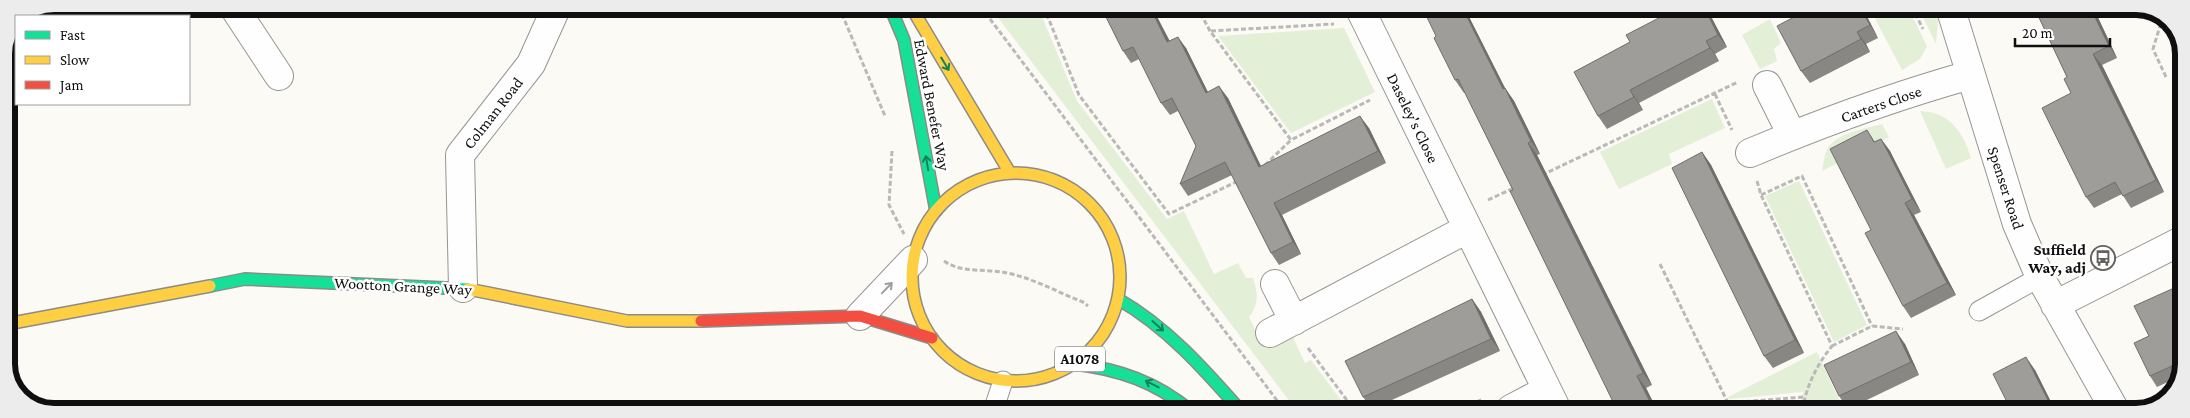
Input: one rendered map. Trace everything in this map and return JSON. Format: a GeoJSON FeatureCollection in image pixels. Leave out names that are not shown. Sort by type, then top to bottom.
{"type":"FeatureCollection","features":[{"type":"Feature","properties":{"kind":"main road","name":"Edward Benefer Way"},"geometry":{"type":"LineString","coordinates":[[893,15],[904,40],[936,211]]}},
{"type":"Feature","properties":{"kind":"main road","name":"Edward Benefer Way"},"geometry":{"type":"LineString","coordinates":[[916,15],[1010,173]]}},
{"type":"Feature","properties":{"kind":"main road","name":"Edward Benefer Way"},"geometry":{"type":"LineString","coordinates":[[1010,173],[1041,176],[1070,188],[1095,209],[1112,236],[1120,267],[1118,299],[1108,326],[1100,339],[1074,364],[1060,372],[1032,380],[1003,381],[976,373],[951,359],[932,338],[919,314],[912,288],[916,252],[921,234],[936,211],[956,192],[980,180],[1010,173]]}},
{"type":"Feature","properties":{"kind":"main road","name":"Wootton Grange Way"},"geometry":{"type":"LineString","coordinates":[[15,322],[245,279],[463,288],[627,321],[747,321],[860,316],[932,338]]}},
{"type":"Feature","properties":{"kind":"main road"},"geometry":{"type":"LineString","coordinates":[[1118,299],[1141,311],[1201,365],[1234,403]]}},
{"type":"Feature","properties":{"kind":"main road","name":"Edward Benefer Way"},"geometry":{"type":"LineString","coordinates":[[1074,364],[1104,366],[1133,375],[1174,395],[1182,403]]}},
{"type":"Feature","properties":{"kind":"street"},"geometry":{"type":"LineString","coordinates":[[239,15],[279,76]]}},
{"type":"Feature","properties":{"kind":"street","name":"Colman Road"},"geometry":{"type":"LineString","coordinates":[[463,288],[460,155],[531,64],[553,15]]}},
{"type":"Feature","properties":{"kind":"street","name":"Daseley's Close"},"geometry":{"type":"LineString","coordinates":[[1363,15],[1553,401]]}},
{"type":"Feature","properties":{"kind":"street","name":"Spenser Road"},"geometry":{"type":"LineString","coordinates":[[1952,15],[2017,224],[2055,305],[2111,403]]}},
{"type":"Feature","properties":{"kind":"street","name":"Carters Close"},"geometry":{"type":"LineString","coordinates":[[1750,153],[1792,135],[1970,75]]}},
{"type":"Feature","properties":{"kind":"street"},"geometry":{"type":"LineString","coordinates":[[1767,85],[1792,135]]}},
{"type":"Feature","properties":{"kind":"street"},"geometry":{"type":"LineString","coordinates":[[1275,284],[1282,327],[1464,221]]}},
{"type":"Feature","properties":{"kind":"street"},"geometry":{"type":"LineString","coordinates":[[2055,305],[2175,244]]}},
{"type":"Feature","properties":{"kind":"street"},"geometry":{"type":"LineString","coordinates":[[860,316],[916,252]]}},
{"type":"Feature","properties":{"kind":"lane"},"geometry":{"type":"LineString","coordinates":[[1979,311],[2040,276]]}},
{"type":"Feature","properties":{"kind":"lane"},"geometry":{"type":"LineString","coordinates":[[996,403],[1003,381]]}},
{"type":"Feature","properties":{"kind":"path"},"geometry":{"type":"LineString","coordinates":[[842,15],[886,117]]}},
{"type":"Feature","properties":{"kind":"path"},"geometry":{"type":"LineString","coordinates":[[987,15],[1279,403]]}},
{"type":"Feature","properties":{"kind":"path"},"geometry":{"type":"LineString","coordinates":[[1048,15],[1079,95],[1168,214],[1242,179]]}},
{"type":"Feature","properties":{"kind":"path"},"geometry":{"type":"LineString","coordinates":[[1201,15],[1210,31],[1291,140]]}},
{"type":"Feature","properties":{"kind":"path"},"geometry":{"type":"LineString","coordinates":[[1210,31],[1363,15]]}},
{"type":"Feature","properties":{"kind":"path"},"geometry":{"type":"LineString","coordinates":[[2162,25],[2160,26],[2153,49],[2166,77]]}},
{"type":"Feature","properties":{"kind":"path"},"geometry":{"type":"LineString","coordinates":[[1539,176],[1740,82]]}},
{"type":"Feature","properties":{"kind":"path"},"geometry":{"type":"LineString","coordinates":[[1259,170],[1291,140],[1398,86]]}},
{"type":"Feature","properties":{"kind":"path"},"geometry":{"type":"LineString","coordinates":[[1715,94],[1735,138],[1750,153],[1761,194],[1832,346]]}},
{"type":"Feature","properties":{"kind":"path"},"geometry":{"type":"LineString","coordinates":[[893,145],[889,205],[904,235],[916,252],[969,271],[981,269],[1009,273],[1083,302],[1108,326]]}},
{"type":"Feature","properties":{"kind":"path"},"geometry":{"type":"LineString","coordinates":[[1761,194],[1802,176],[1872,326]]}},
{"type":"Feature","properties":{"kind":"path"},"geometry":{"type":"LineString","coordinates":[[1464,221],[1521,184]]}},
{"type":"Feature","properties":{"kind":"path"},"geometry":{"type":"LineString","coordinates":[[1660,264],[1728,403],[1804,397]]}},
{"type":"Feature","properties":{"kind":"path"},"geometry":{"type":"LineString","coordinates":[[1803,403],[1819,362],[1832,346],[1872,326],[1903,329]]}},
{"type":"Feature","properties":{"kind":"path"},"geometry":{"type":"LineString","coordinates":[[1282,327],[1312,355],[1349,403]]}},
{"type":"Feature","properties":{"kind":"green space"},"geometry":{"type":"Polygon","coordinates":[[[996,15],[1041,15],[1077,101],[1167,219],[1184,211],[1214,274],[1238,263],[1246,278],[1253,278],[1257,299],[1255,308],[1249,317],[1262,343],[1289,329],[1305,363],[1311,360],[1343,403],[1291,403],[996,15]]]}},
{"type":"Feature","properties":{"kind":"green space"},"geometry":{"type":"Polygon","coordinates":[[[1873,15],[1912,15],[1927,46],[1920,59],[1902,70],[1873,15]]]}},
{"type":"Feature","properties":{"kind":"green space"},"geometry":{"type":"Polygon","coordinates":[[[1922,15],[1936,15],[1938,20],[1936,44],[1922,15]]]}},
{"type":"Feature","properties":{"kind":"green space"},"geometry":{"type":"Polygon","coordinates":[[[1770,19],[1781,43],[1774,49],[1777,61],[1760,69],[1742,35],[1770,19]]]}},
{"type":"Feature","properties":{"kind":"green space"},"geometry":{"type":"Polygon","coordinates":[[[1344,28],[1375,92],[1291,133],[1218,36],[1344,28]]]}},
{"type":"Feature","properties":{"kind":"green space"},"geometry":{"type":"Polygon","coordinates":[[[1712,99],[1725,128],[1669,154],[1672,164],[1619,189],[1600,152],[1712,99]]]}},
{"type":"Feature","properties":{"kind":"green space"},"geometry":{"type":"Polygon","coordinates":[[[1920,111],[1940,115],[1954,125],[1964,140],[1971,158],[1946,169],[1920,111]]]}},
{"type":"Feature","properties":{"kind":"green space"},"geometry":{"type":"Polygon","coordinates":[[[1882,124],[1889,137],[1822,171],[1826,152],[1835,140],[1850,133],[1882,124]]]}},
{"type":"Feature","properties":{"kind":"green space"},"geometry":{"type":"Polygon","coordinates":[[[1799,181],[1867,325],[1834,342],[1765,196],[1799,181]]]}},
{"type":"Feature","properties":{"kind":"green space"},"geometry":{"type":"Polygon","coordinates":[[[1817,352],[1841,403],[1763,403],[1801,400],[1803,392],[1729,399],[1728,397],[1817,352]]]}},
{"type":"Feature","properties":{"kind":"building"},"geometry":{"type":"Polygon","coordinates":[[[1105,15],[1154,15],[1167,42],[1178,37],[1206,93],[1219,86],[1259,167],[1360,116],[1378,151],[1274,203],[1293,242],[1271,253],[1225,162],[1180,184],[1196,146],[1172,98],[1161,103],[1133,47],[1123,51],[1105,15]]]}},
{"type":"Feature","properties":{"kind":"building"},"geometry":{"type":"Polygon","coordinates":[[[1426,15],[1466,15],[1503,89],[1505,88],[1531,141],[1528,143],[1643,373],[1637,376],[1650,403],[1614,403],[1510,191],[1513,190],[1458,79],[1455,80],[1434,38],[1436,36],[1426,15]]]}},
{"type":"Feature","properties":{"kind":"building"},"geometry":{"type":"Polygon","coordinates":[[[1665,15],[1708,15],[1718,35],[1706,41],[1710,48],[1630,90],[1634,97],[1598,116],[1574,72],[1630,42],[1626,35],[1665,15]]]}},
{"type":"Feature","properties":{"kind":"building"},"geometry":{"type":"Polygon","coordinates":[[[1798,15],[1864,15],[1870,25],[1857,32],[1861,39],[1801,71],[1777,26],[1798,15]]]}},
{"type":"Feature","properties":{"kind":"building"},"geometry":{"type":"Polygon","coordinates":[[[2038,15],[2094,15],[2109,46],[2093,54],[2156,180],[2123,196],[2115,182],[2086,197],[2042,108],[2071,93],[2064,79],[2067,77],[2038,15]]]}},
{"type":"Feature","properties":{"kind":"building"},"geometry":{"type":"Polygon","coordinates":[[[1867,130],[1874,142],[1881,139],[1888,152],[1912,199],[1905,203],[1947,283],[1903,306],[1865,233],[1871,230],[1830,149],[1867,130]]]}},
{"type":"Feature","properties":{"kind":"building"},"geometry":{"type":"Polygon","coordinates":[[[1702,152],[1795,340],[1764,356],[1672,168],[1702,152]]]}},
{"type":"Feature","properties":{"kind":"building"},"geometry":{"type":"Polygon","coordinates":[[[2175,288],[2175,365],[2150,376],[2134,343],[2149,336],[2134,306],[2175,288]]]}},
{"type":"Feature","properties":{"kind":"building"},"geometry":{"type":"Polygon","coordinates":[[[1472,299],[1491,339],[1363,397],[1345,361],[1472,299]]]}},
{"type":"Feature","properties":{"kind":"building"},"geometry":{"type":"Polygon","coordinates":[[[1896,331],[1911,362],[1839,396],[1824,365],[1896,331]]]}},
{"type":"Feature","properties":{"kind":"building"},"geometry":{"type":"Polygon","coordinates":[[[2026,357],[2049,403],[2008,403],[1993,374],[2026,357]]]}},
{"type":"Feature","properties":{"kind":"traffic: fast"},"geometry":{"type":"LineString","coordinates":[[893,15],[904,40],[936,211]]}},
{"type":"Feature","properties":{"kind":"traffic: fast"},"geometry":{"type":"LineString","coordinates":[[210,286],[245,279],[468,289]]}},
{"type":"Feature","properties":{"kind":"traffic: fast"},"geometry":{"type":"LineString","coordinates":[[1118,299],[1153,322],[1169,336],[1199,364],[1234,403]]}},
{"type":"Feature","properties":{"kind":"traffic: fast"},"geometry":{"type":"LineString","coordinates":[[1074,364],[1106,369],[1136,378],[1181,403]]}},
{"type":"Feature","properties":{"kind":"traffic: slow"},"geometry":{"type":"LineString","coordinates":[[916,15],[1010,173]]}},
{"type":"Feature","properties":{"kind":"traffic: slow"},"geometry":{"type":"LineString","coordinates":[[1016,173],[1036,175],[1056,181],[1082,197],[1096,211],[1112,237],[1118,257],[1120,277],[1118,297],[1112,317],[1096,343],[1082,357],[1056,373],[1036,379],[1016,381],[996,379],[976,373],[950,357],[936,343],[920,317],[914,297],[912,277],[914,257],[920,237],[936,211],[950,197],[976,181],[996,175],[1016,173]]}},
{"type":"Feature","properties":{"kind":"traffic: slow"},"geometry":{"type":"LineString","coordinates":[[15,323],[210,286]]}},
{"type":"Feature","properties":{"kind":"traffic: slow"},"geometry":{"type":"LineString","coordinates":[[468,289],[627,321],[701,321]]}},
{"type":"Feature","properties":{"kind":"traffic: jam"},"geometry":{"type":"LineString","coordinates":[[701,321],[860,316],[932,338]]}},
{"type":"Feature","properties":{"kind":"place","name":"Suffield Way, adj"},"geometry":{"type":"Point","coordinates":[2103,258]}}]}
